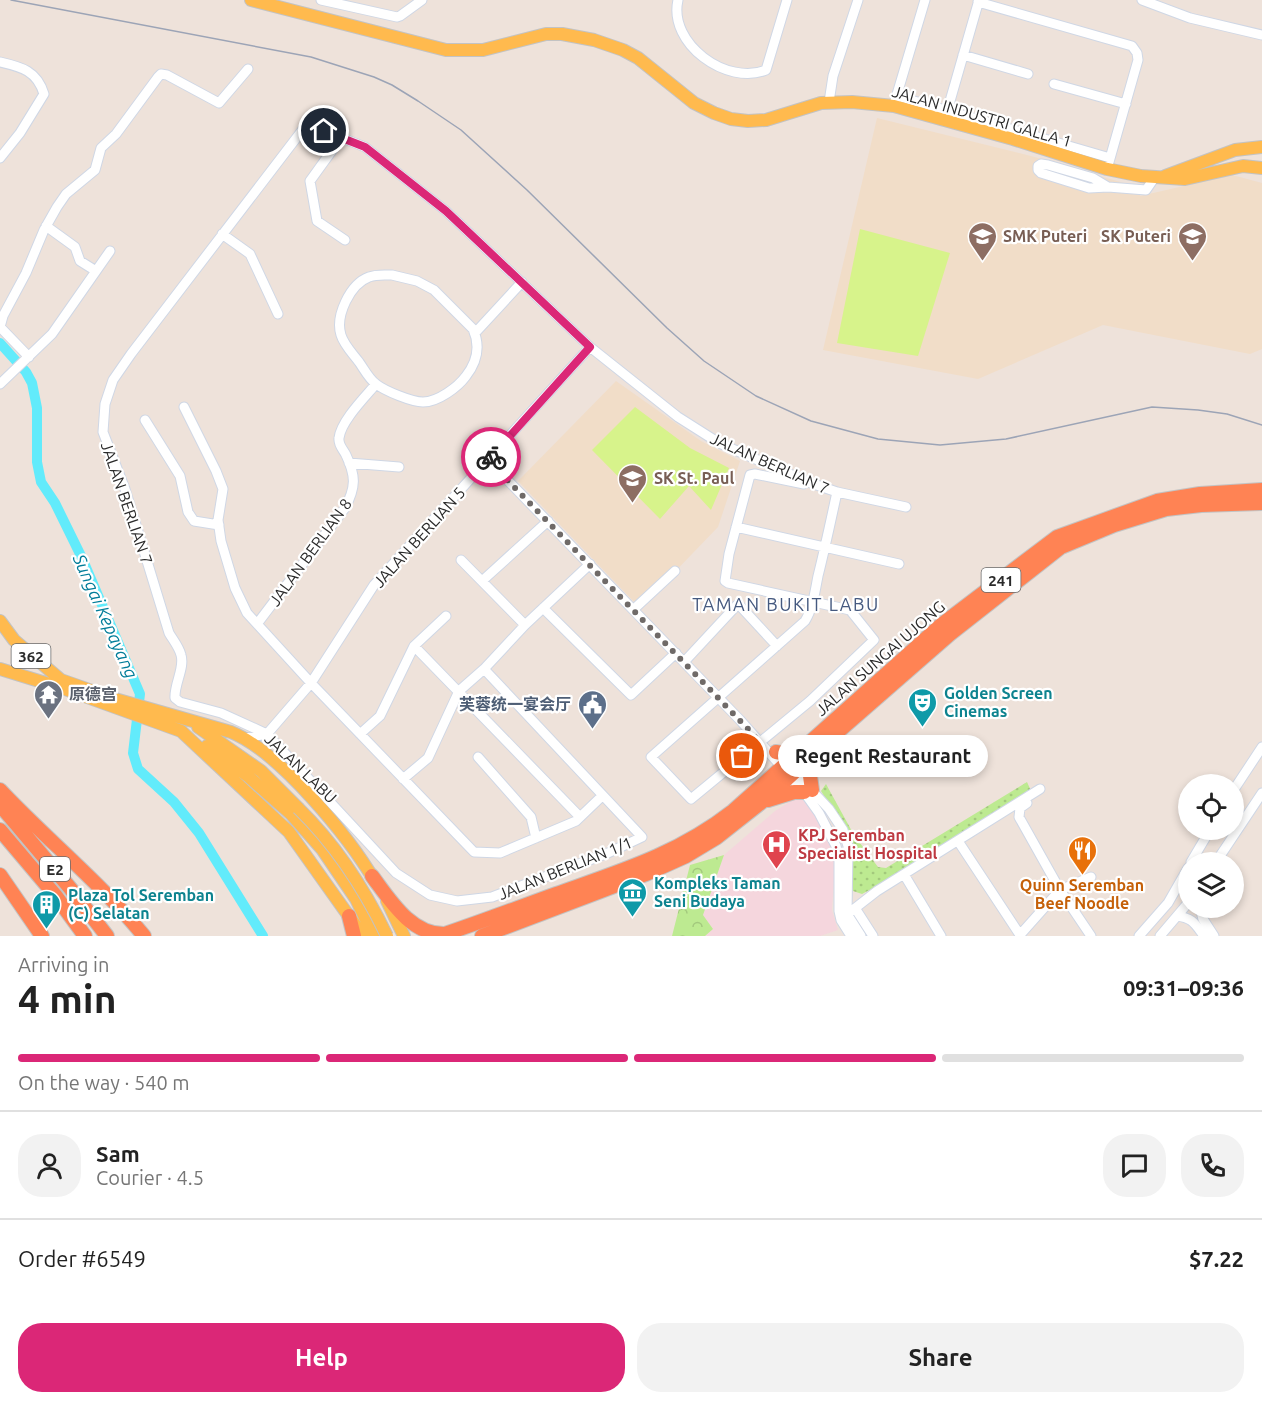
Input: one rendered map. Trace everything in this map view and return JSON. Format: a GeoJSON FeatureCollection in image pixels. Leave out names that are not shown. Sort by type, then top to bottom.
{"type":"FeatureCollection","features":[{"type":"Feature","properties":{"kind":"highway","name":"JALAN SUNGAI UJONG"},"geometry":{"type":"LineString","coordinates":[[482,936],[646,874],[686,856],[716,838],[763,801],[789,771],[941,625],[1058,537],[1157,501],[1200,494],[1262,490]]}},
{"type":"Feature","properties":{"kind":"highway","name":"JALAN SUNGAI UJONG"},"geometry":{"type":"LineString","coordinates":[[811,750],[950,634],[1061,547],[1114,525],[1167,509],[1201,505],[1262,503]]}},
{"type":"Feature","properties":{"kind":"highway"},"geometry":{"type":"LineString","coordinates":[[763,801],[794,792],[808,791],[811,750],[774,754],[772,769],[767,781]]}},
{"type":"Feature","properties":{"kind":"highway","name":"JALAN SUNGAI UJONG"},"geometry":{"type":"LineString","coordinates":[[442,935],[642,864],[682,846],[708,831],[767,781],[789,771]]}},
{"type":"Feature","properties":{"kind":"highway"},"geometry":{"type":"LineString","coordinates":[[0,790],[34,826],[111,897],[144,936]]}},
{"type":"Feature","properties":{"kind":"highway","name":"E2"},"geometry":{"type":"LineString","coordinates":[[0,805],[70,888],[106,936]]}},
{"type":"Feature","properties":{"kind":"highway","name":"E2"},"geometry":{"type":"LineString","coordinates":[[0,830],[56,896],[85,936]]}},
{"type":"Feature","properties":{"kind":"highway"},"geometry":{"type":"LineString","coordinates":[[0,875],[42,936]]}},
{"type":"Feature","properties":{"kind":"highway"},"geometry":{"type":"LineString","coordinates":[[372,876],[409,920],[422,930],[442,935]]}},
{"type":"Feature","properties":{"kind":"highway"},"geometry":{"type":"LineString","coordinates":[[350,916],[358,933]]}},
{"type":"Feature","properties":{"kind":"main road","name":"JALAN INDUSTRI GALLA 1"},"geometry":{"type":"LineString","coordinates":[[251,0],[446,50],[464,52],[483,50],[546,34],[562,34],[594,40],[638,58],[694,103],[731,119],[748,122],[766,120],[829,102],[896,101],[1109,163],[1126,174],[1185,179],[1246,165],[1262,168]]}},
{"type":"Feature","properties":{"kind":"main road"},"geometry":{"type":"LineString","coordinates":[[1158,177],[1236,150],[1262,147]]}},
{"type":"Feature","properties":{"kind":"main road","name":"JALAN LABU"},"geometry":{"type":"LineString","coordinates":[[0,621],[14,640],[53,675],[112,703]]}},
{"type":"Feature","properties":{"kind":"main road","name":"JALAN LABU"},"geometry":{"type":"LineString","coordinates":[[0,669],[176,723],[231,732],[245,738],[271,758],[325,813],[372,876],[404,936]]}},
{"type":"Feature","properties":{"kind":"main road"},"geometry":{"type":"LineString","coordinates":[[176,723],[209,733],[261,771],[295,811],[345,882],[374,936]]}},
{"type":"Feature","properties":{"kind":"main road","name":"JALAN LABU"},"geometry":{"type":"LineString","coordinates":[[176,723],[289,832],[350,916]]}},
{"type":"Feature","properties":{"kind":"main road"},"geometry":{"type":"LineString","coordinates":[[295,811],[316,825],[363,890],[387,936]]}},
{"type":"Feature","properties":{"kind":"main road"},"geometry":{"type":"LineString","coordinates":[[358,933],[374,936],[384,932],[392,910]]}},
{"type":"Feature","properties":{"kind":"street"},"geometry":{"type":"LineString","coordinates":[[321,0],[384,15],[400,16],[422,0]]}},
{"type":"Feature","properties":{"kind":"street"},"geometry":{"type":"LineString","coordinates":[[678,0],[676,6],[679,24],[687,41],[700,56],[719,66],[745,74],[766,70],[787,0]]}},
{"type":"Feature","properties":{"kind":"street"},"geometry":{"type":"LineString","coordinates":[[829,102],[833,76],[858,0]]}},
{"type":"Feature","properties":{"kind":"street"},"geometry":{"type":"LineString","coordinates":[[896,101],[925,0]]}},
{"type":"Feature","properties":{"kind":"street"},"geometry":{"type":"LineString","coordinates":[[1142,0],[1190,18],[1262,35]]}},
{"type":"Feature","properties":{"kind":"street"},"geometry":{"type":"LineString","coordinates":[[946,115],[978,1],[1132,46],[1137,53],[1138,60],[1109,163]]}},
{"type":"Feature","properties":{"kind":"street"},"geometry":{"type":"LineString","coordinates":[[379,33],[384,15]]}},
{"type":"Feature","properties":{"kind":"street"},"geometry":{"type":"LineString","coordinates":[[963,55],[1028,74]]}},
{"type":"Feature","properties":{"kind":"street"},"geometry":{"type":"LineString","coordinates":[[0,62],[29,71],[41,82],[45,94],[20,133],[0,158]]}},
{"type":"Feature","properties":{"kind":"street"},"geometry":{"type":"LineString","coordinates":[[28,358],[3,332],[0,323],[26,273],[46,226],[66,194],[95,170],[101,148],[116,134],[161,74],[219,103],[248,69]]}},
{"type":"Feature","properties":{"kind":"street"},"geometry":{"type":"LineString","coordinates":[[1054,84],[1126,104]]}},
{"type":"Feature","properties":{"kind":"street","name":"JALAN BERLIAN 7"},"geometry":{"type":"LineString","coordinates":[[267,734],[221,712],[180,702],[175,698],[174,691],[182,660],[181,653],[170,633],[125,489],[103,432],[105,404],[113,380],[307,124],[341,138]]}},
{"type":"Feature","properties":{"kind":"street"},"geometry":{"type":"LineString","coordinates":[[345,240],[317,222],[310,182],[341,138],[365,147],[446,211],[590,347]]}},
{"type":"Feature","properties":{"kind":"street"},"geometry":{"type":"LineString","coordinates":[[1108,187],[1093,178],[1048,165],[1038,166],[1041,173],[1089,188],[1146,190],[1158,177]]}},
{"type":"Feature","properties":{"kind":"street"},"geometry":{"type":"LineString","coordinates":[[46,226],[70,242],[75,247],[80,261],[96,271]]}},
{"type":"Feature","properties":{"kind":"street"},"geometry":{"type":"LineString","coordinates":[[222,234],[250,254],[278,314]]}},
{"type":"Feature","properties":{"kind":"street"},"geometry":{"type":"LineString","coordinates":[[0,384],[13,374],[52,334],[110,251]]}},
{"type":"Feature","properties":{"kind":"street"},"geometry":{"type":"LineString","coordinates":[[392,275],[417,281],[434,290],[477,337],[477,359],[471,369],[463,381],[435,400],[423,402],[412,400],[394,394],[376,384],[350,351],[341,334],[345,301],[353,288],[370,276],[392,275]]}},
{"type":"Feature","properties":{"kind":"street"},"geometry":{"type":"LineString","coordinates":[[475,333],[522,282]]}},
{"type":"Feature","properties":{"kind":"street","name":"JALAN BERLIAN 7"},"geometry":{"type":"LineString","coordinates":[[590,347],[678,417],[719,443],[808,482],[837,492],[906,507]]}},
{"type":"Feature","properties":{"kind":"street","name":"JALAN BERLIAN 5"},"geometry":{"type":"LineString","coordinates":[[267,734],[311,683],[374,585],[590,347]]}},
{"type":"Feature","properties":{"kind":"street","name":"JALAN BERLIAN 8"},"geometry":{"type":"LineString","coordinates":[[256,624],[345,508],[352,494],[355,476],[339,443],[339,435],[348,419],[376,384]]}},
{"type":"Feature","properties":{"kind":"street"},"geometry":{"type":"LineString","coordinates":[[184,407],[223,489],[219,525],[221,542],[235,588],[247,613],[311,683],[474,852],[500,854],[576,821],[602,796],[484,669]]}},
{"type":"Feature","properties":{"kind":"street"},"geometry":{"type":"LineString","coordinates":[[145,420],[180,476],[188,512],[194,520],[219,525]]}},
{"type":"Feature","properties":{"kind":"street"},"geometry":{"type":"LineString","coordinates":[[488,460],[808,791],[830,809],[843,830],[848,846],[850,936]]}},
{"type":"Feature","properties":{"kind":"street"},"geometry":{"type":"LineString","coordinates":[[349,463],[399,467]]}},
{"type":"Feature","properties":{"kind":"street"},"geometry":{"type":"LineString","coordinates":[[808,482],[801,484],[755,474],[750,475],[725,580],[728,583],[812,601],[850,610],[874,640],[810,701],[691,799],[651,757],[805,621],[812,601],[837,492]]}},
{"type":"Feature","properties":{"kind":"street"},"geometry":{"type":"LineString","coordinates":[[482,581],[548,521]]}},
{"type":"Feature","properties":{"kind":"street"},"geometry":{"type":"LineString","coordinates":[[736,527],[899,564]]}},
{"type":"Feature","properties":{"kind":"street"},"geometry":{"type":"LineString","coordinates":[[461,560],[525,625]]}},
{"type":"Feature","properties":{"kind":"street"},"geometry":{"type":"LineString","coordinates":[[403,779],[428,758],[459,691],[590,564]]}},
{"type":"Feature","properties":{"kind":"street"},"geometry":{"type":"LineString","coordinates":[[634,609],[675,571]]}},
{"type":"Feature","properties":{"kind":"street"},"geometry":{"type":"LineString","coordinates":[[684,662],[737,605],[777,646]]}},
{"type":"Feature","properties":{"kind":"street"},"geometry":{"type":"LineString","coordinates":[[543,608],[631,695],[676,653]]}},
{"type":"Feature","properties":{"kind":"street"},"geometry":{"type":"LineString","coordinates":[[360,734],[380,716],[414,646],[446,616]]}},
{"type":"Feature","properties":{"kind":"street"},"geometry":{"type":"LineString","coordinates":[[414,646],[580,817]]}},
{"type":"Feature","properties":{"kind":"street"},"geometry":{"type":"LineString","coordinates":[[245,738],[267,734],[271,758]]}},
{"type":"Feature","properties":{"kind":"street","name":"JALAN BERLIAN 1/1"},"geometry":{"type":"LineString","coordinates":[[267,734],[396,873],[430,895],[457,901],[492,897],[608,853],[642,837],[602,796]]}},
{"type":"Feature","properties":{"kind":"street"},"geometry":{"type":"LineString","coordinates":[[1244,774],[1262,747]]}},
{"type":"Feature","properties":{"kind":"street"},"geometry":{"type":"LineString","coordinates":[[478,757],[531,817],[536,838]]}},
{"type":"Feature","properties":{"kind":"street"},"geometry":{"type":"LineString","coordinates":[[808,791],[836,846],[839,859],[838,904],[873,936]]}},
{"type":"Feature","properties":{"kind":"street"},"geometry":{"type":"LineString","coordinates":[[848,914],[869,897],[1000,814],[1041,791],[1020,808],[1019,817],[1060,891],[1091,936]]}},
{"type":"Feature","properties":{"kind":"street"},"geometry":{"type":"LineString","coordinates":[[1223,852],[1262,793]]}},
{"type":"Feature","properties":{"kind":"street"},"geometry":{"type":"LineString","coordinates":[[1000,814],[1019,817]]}},
{"type":"Feature","properties":{"kind":"street"},"geometry":{"type":"LineString","coordinates":[[958,841],[1019,936],[1060,891],[1091,877]]}},
{"type":"Feature","properties":{"kind":"street"},"geometry":{"type":"LineString","coordinates":[[905,876],[941,936]]}},
{"type":"Feature","properties":{"kind":"street"},"geometry":{"type":"LineString","coordinates":[[1139,936],[1168,903],[1178,886]]}},
{"type":"Feature","properties":{"kind":"street"},"geometry":{"type":"LineString","coordinates":[[849,890],[856,896],[869,897]]}},
{"type":"Feature","properties":{"kind":"street"},"geometry":{"type":"LineString","coordinates":[[848,914],[861,936]]}},
{"type":"Feature","properties":{"kind":"street"},"geometry":{"type":"LineString","coordinates":[[1160,936],[1178,916]]}},
{"type":"Feature","properties":{"kind":"street"},"geometry":{"type":"LineString","coordinates":[[1189,918],[1204,936]]}},
{"type":"Feature","properties":{"kind":"street"},"geometry":{"type":"LineString","coordinates":[[1203,918],[1214,936]]}},
{"type":"Feature","properties":{"kind":"shaded area","name":"SMK Puteri"},"geometry":{"type":"Polygon","coordinates":[[[877,118],[1031,156],[1141,188],[1140,196],[1232,175],[1262,183],[1262,349],[1250,354],[1103,325],[978,379],[823,350],[877,118]]]}},
{"type":"Feature","properties":{"kind":"shaded area","name":"SK St. Paul"},"geometry":{"type":"Polygon","coordinates":[[[616,381],[701,441],[740,461],[718,527],[640,608],[518,481],[616,381]]]}},
{"type":"Feature","properties":{"kind":"shaded area","name":"KPJ Seremban Specialist Hospital"},"geometry":{"type":"Polygon","coordinates":[[[799,796],[815,813],[832,847],[835,866],[832,910],[838,930],[820,936],[705,936],[713,929],[703,915],[724,855],[775,811],[799,796]]]}},
{"type":"Feature","properties":{"kind":"green space"},"geometry":{"type":"Polygon","coordinates":[[[860,229],[950,253],[918,356],[837,343],[860,229]]]}},
{"type":"Feature","properties":{"kind":"green space"},"geometry":{"type":"Polygon","coordinates":[[[635,407],[690,448],[729,468],[711,510],[689,486],[660,519],[592,450],[635,407]]]}},
{"type":"Feature","properties":{"kind":"green space"},"geometry":{"type":"Polygon","coordinates":[[[1027,782],[1032,793],[931,857],[862,894],[853,891],[844,828],[821,791],[826,784],[854,835],[878,867],[886,868],[1027,782]]]}},
{"type":"Feature","properties":{"kind":"green space"},"geometry":{"type":"Polygon","coordinates":[[[724,855],[703,915],[713,929],[705,936],[672,936],[690,865],[724,855]]]}},
{"type":"Feature","properties":{"kind":"waterway","name":"Sungai Kepayang"},"geometry":{"type":"LineString","coordinates":[[0,343],[26,372],[32,383],[37,408],[37,462],[41,482],[55,503],[82,558],[140,694],[133,753],[138,769],[174,802],[199,833],[263,936]]}},
{"type":"Feature","properties":{"kind":"railway"},"geometry":{"type":"LineString","coordinates":[[11,0],[311,57],[392,85],[461,130],[527,190],[667,328],[704,361],[756,396],[811,421],[878,439],[940,445],[1006,439],[1152,407],[1227,414],[1262,425]]}},
{"type":"Feature","properties":{"kind":"way so far"},"geometry":{"type":"LineString","coordinates":[[491,457],[488,460],[752,733],[758,742],[742,756]]}},
{"type":"Feature","properties":{"kind":"place","name":"SMK Puteri"},"geometry":{"type":"Point","coordinates":[982,262]}},
{"type":"Feature","properties":{"kind":"place","name":"SK Puteri"},"geometry":{"type":"Point","coordinates":[1192,262]}},
{"type":"Feature","properties":{"kind":"place","name":"SK St. Paul"},"geometry":{"type":"Point","coordinates":[633,504]}},
{"type":"Feature","properties":{"kind":"place","name":"原德宫"},"geometry":{"type":"Point","coordinates":[48,720]}},
{"type":"Feature","properties":{"kind":"place","name":"Golden Screen Cinemas"},"geometry":{"type":"Point","coordinates":[923,728]}},
{"type":"Feature","properties":{"kind":"place","name":"芙蓉统一宴会厅"},"geometry":{"type":"Point","coordinates":[592,730]}},
{"type":"Feature","properties":{"kind":"place","name":"Regent Restaurant"},"geometry":{"type":"Point","coordinates":[742,756]}},
{"type":"Feature","properties":{"kind":"place","name":"KPJ Seremban Specialist Hospital"},"geometry":{"type":"Point","coordinates":[777,870]}},
{"type":"Feature","properties":{"kind":"place","name":"Quinn Seremban Beef Noodle"},"geometry":{"type":"Point","coordinates":[1082,876]}},
{"type":"Feature","properties":{"kind":"place","name":"Kompleks Taman Seni Budaya"},"geometry":{"type":"Point","coordinates":[633,918]}},
{"type":"Feature","properties":{"kind":"place","name":"Plaza Tol Seremban (C) Selatan"},"geometry":{"type":"Point","coordinates":[47,930]}},
{"type":"Feature","properties":{"kind":"district","name":"TAMAN BUKIT LABU"},"geometry":{"type":"Point","coordinates":[786,604]}},
{"type":"Feature","properties":{"kind":"route"},"geometry":{"type":"LineString","coordinates":[[324,131],[365,147],[446,211],[590,347],[491,457]]}}]}
